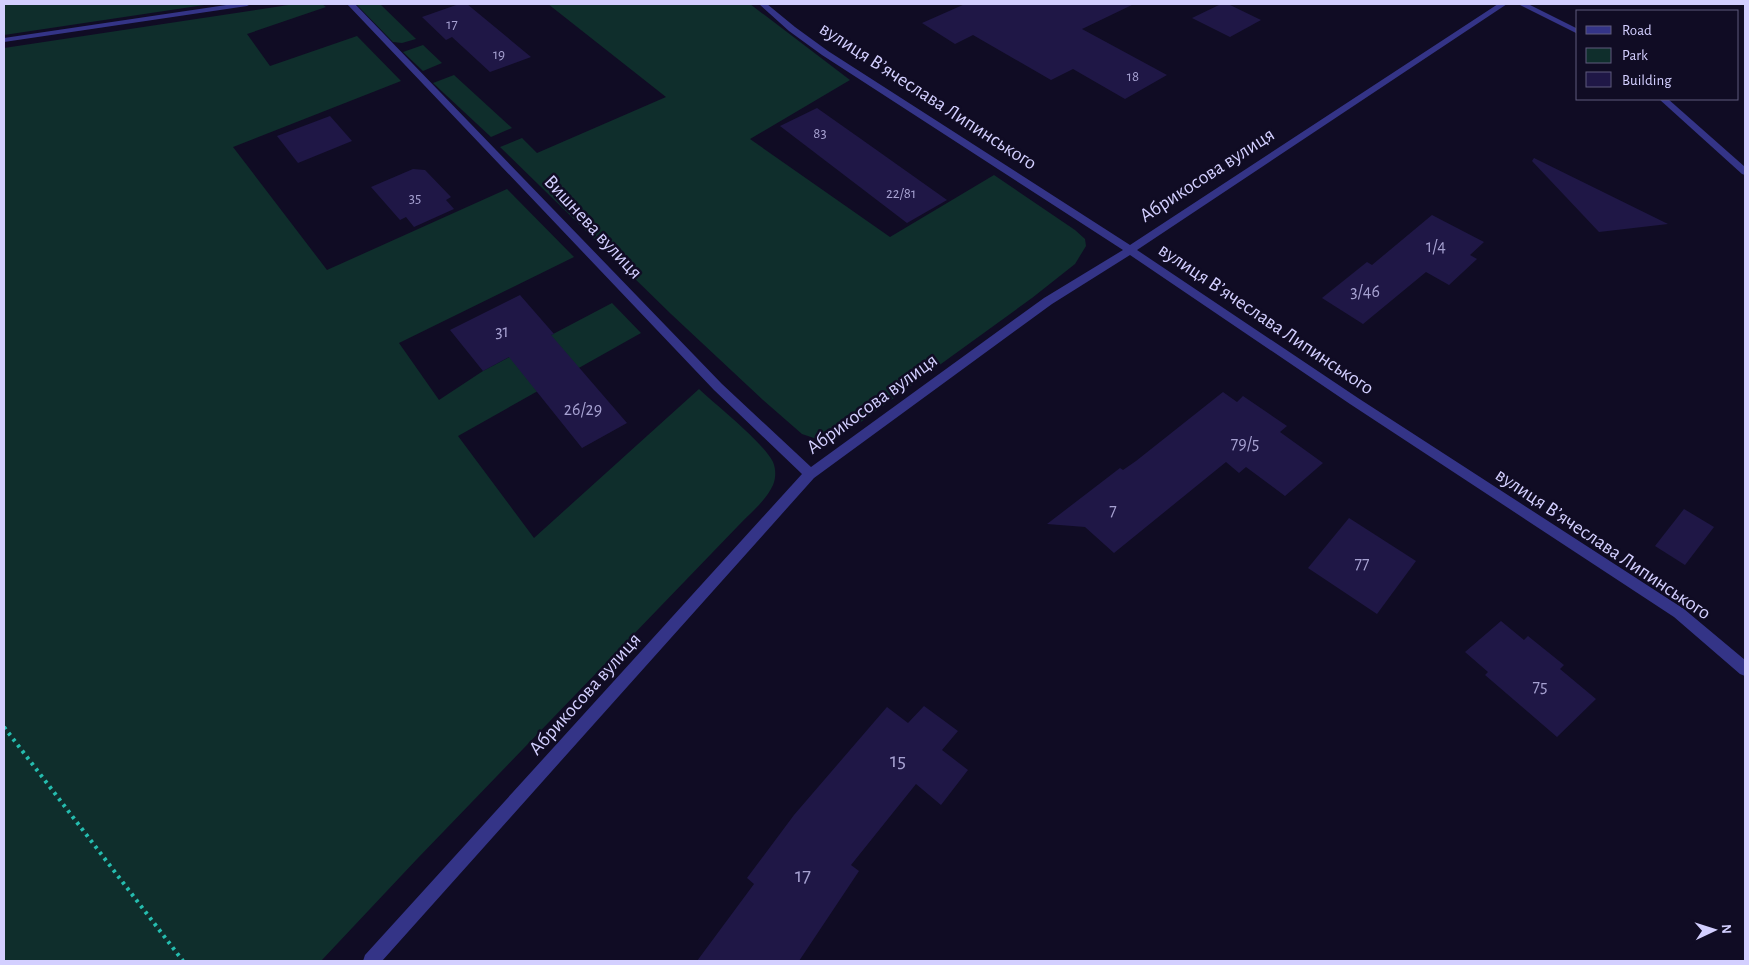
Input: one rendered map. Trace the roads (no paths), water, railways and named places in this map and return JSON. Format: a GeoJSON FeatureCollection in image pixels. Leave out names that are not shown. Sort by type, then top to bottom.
{"type":"FeatureCollection","features":[{"type":"Feature","properties":{"kind":"street"},"geometry":{"type":"LineString","coordinates":[[4,40],[247,4]]}},
{"type":"Feature","properties":{"kind":"street","name":"Вишнева вулиця"},"geometry":{"type":"LineString","coordinates":[[352,4],[718,387],[810,474]]}},
{"type":"Feature","properties":{"kind":"street","name":"вулиця Вʼячеслава Липинського"},"geometry":{"type":"LineString","coordinates":[[764,4],[792,29],[825,53],[1130,250],[1354,401],[1679,613],[1745,669]]}},
{"type":"Feature","properties":{"kind":"street","name":"Абрикосова вулиця"},"geometry":{"type":"LineString","coordinates":[[371,961],[810,474],[1048,301],[1130,250],[1503,4]]}},
{"type":"Feature","properties":{"kind":"street"},"geometry":{"type":"LineString","coordinates":[[1522,4],[1576,31]]}},
{"type":"Feature","properties":{"kind":"street"},"geometry":{"type":"LineString","coordinates":[[1664,100],[1745,172]]}}]}
